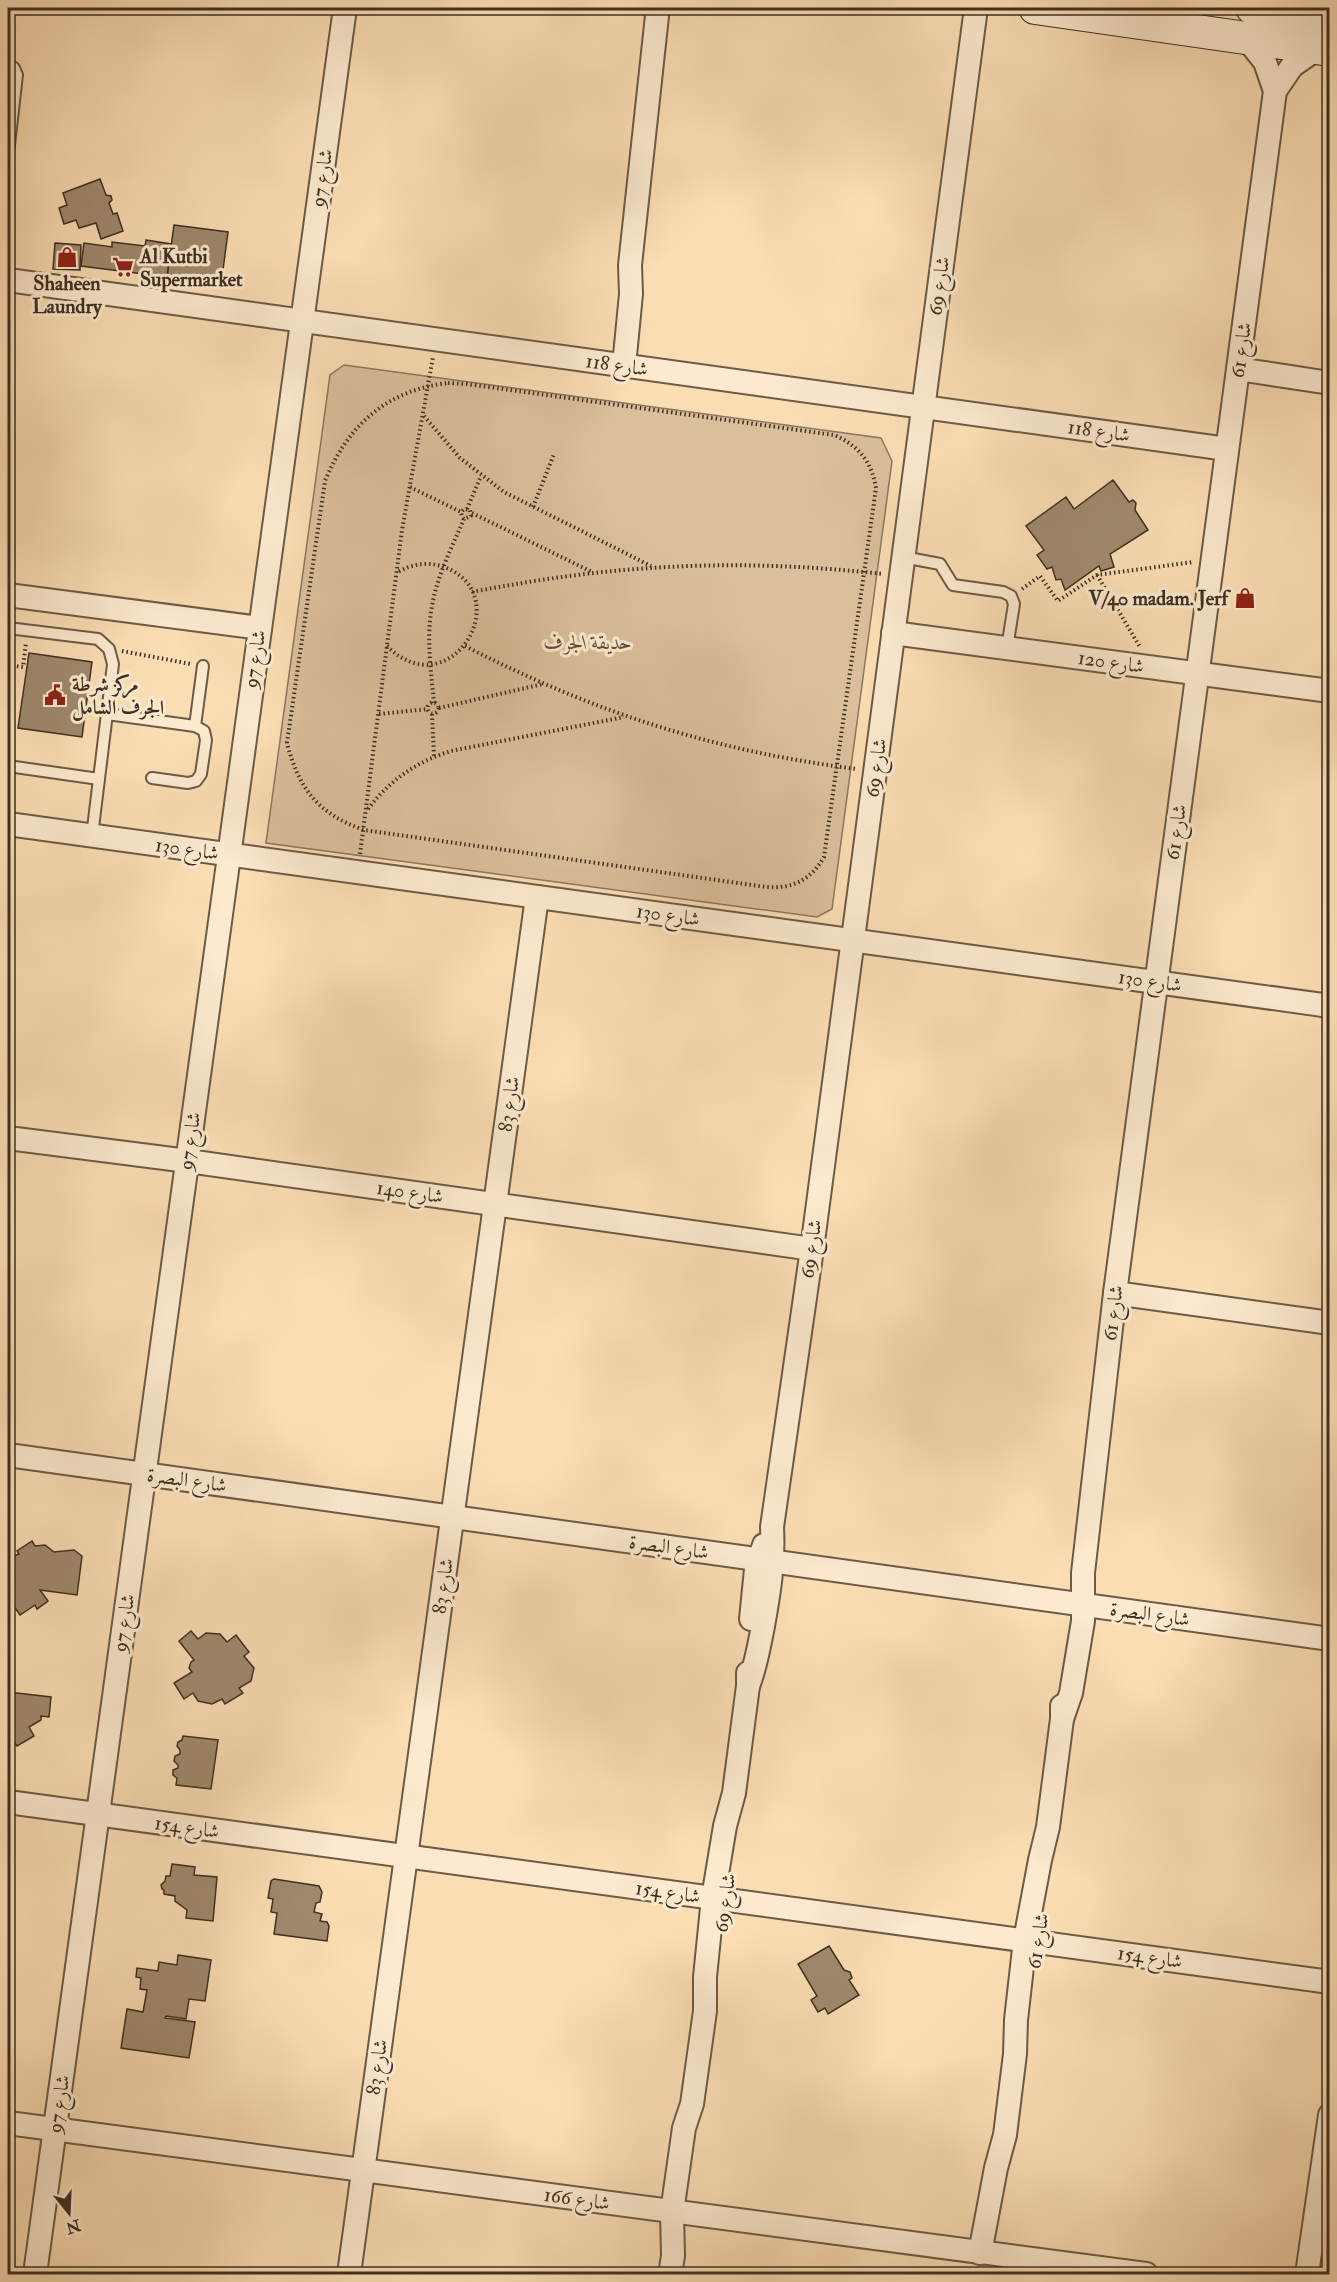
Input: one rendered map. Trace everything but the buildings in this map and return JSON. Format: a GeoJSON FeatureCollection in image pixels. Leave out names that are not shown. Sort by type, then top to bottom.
{"type":"FeatureCollection","features":[{"type":"Feature","properties":{"kind":"street","name":"شارع 97"},"geometry":{"type":"LineString","coordinates":[[35,2274],[345,8]]}},
{"type":"Feature","properties":{"kind":"street","name":"شارع 69"},"geometry":{"type":"LineString","coordinates":[[671,2265],[693,2129],[692,2104],[705,2011],[713,1985],[720,1899],[736,1820],[734,1793],[748,1686],[757,1657],[766,1560],[812,1249],[976,8]]}},
{"type":"Feature","properties":{"kind":"street"},"geometry":{"type":"LineString","coordinates":[[1035,8],[1324,49]]}},
{"type":"Feature","properties":{"kind":"street"},"geometry":{"type":"LineString","coordinates":[[1252,8],[1318,15]]}},
{"type":"Feature","properties":{"kind":"street"},"geometry":{"type":"LineString","coordinates":[[616,365],[631,294],[630,265],[657,10]]}},
{"type":"Feature","properties":{"kind":"street","name":"شارع 61"},"geometry":{"type":"LineString","coordinates":[[988,2254],[1007,2162],[1005,2135],[1015,2054],[1024,2028],[1032,1941],[1050,1854],[1048,1827],[1062,1719],[1071,1693],[1078,1604],[1115,1293],[1275,91],[1265,62],[1246,38]]}},
{"type":"Feature","properties":{"kind":"street","name":"شارع 61"},"geometry":{"type":"LineString","coordinates":[[1275,91],[1292,66],[1324,49]]}},
{"type":"Feature","properties":{"kind":"street","name":"شارع 118"},"geometry":{"type":"LineString","coordinates":[[8,280],[1227,449]]}},
{"type":"Feature","properties":{"kind":"street"},"geometry":{"type":"LineString","coordinates":[[1238,369],[1329,383]]}},
{"type":"Feature","properties":{"kind":"street"},"geometry":{"type":"LineString","coordinates":[[8,595],[260,628]]}},
{"type":"Feature","properties":{"kind":"street","name":"شارع 120"},"geometry":{"type":"LineString","coordinates":[[893,633],[1329,691]]}},
{"type":"Feature","properties":{"kind":"street","name":"شارع 130"},"geometry":{"type":"LineString","coordinates":[[8,824],[1329,1006]]}},
{"type":"Feature","properties":{"kind":"street","name":"شارع 83"},"geometry":{"type":"LineString","coordinates":[[349,2274],[537,897]]}},
{"type":"Feature","properties":{"kind":"street","name":"شارع 140"},"geometry":{"type":"LineString","coordinates":[[8,1138],[188,1161],[812,1249]]}},
{"type":"Feature","properties":{"kind":"street"},"geometry":{"type":"LineString","coordinates":[[1115,1293],[1329,1323]]}},
{"type":"Feature","properties":{"kind":"street","name":"شارع البصرة"},"geometry":{"type":"LineString","coordinates":[[8,1455],[1329,1639]]}},
{"type":"Feature","properties":{"kind":"street","name":"شارع 154"},"geometry":{"type":"LineString","coordinates":[[8,1802],[1329,1982]]}},
{"type":"Feature","properties":{"kind":"street"},"geometry":{"type":"LineString","coordinates":[[1307,2274],[1329,2115]]}},
{"type":"Feature","properties":{"kind":"street","name":"شارع 166"},"geometry":{"type":"LineString","coordinates":[[8,2123],[1146,2274]]}},
{"type":"Feature","properties":{"kind":"lane"},"geometry":{"type":"LineString","coordinates":[[8,64],[18,75],[8,154]]}},
{"type":"Feature","properties":{"kind":"lane"},"geometry":{"type":"LineString","coordinates":[[902,567],[940,564],[953,585],[1003,592],[1011,596],[1014,604],[1007,648]]}},
{"type":"Feature","properties":{"kind":"lane"},"geometry":{"type":"LineString","coordinates":[[8,628],[98,639],[109,649],[113,664],[92,836]]}},
{"type":"Feature","properties":{"kind":"lane"},"geometry":{"type":"LineString","coordinates":[[195,726],[203,666]]}},
{"type":"Feature","properties":{"kind":"lane"},"geometry":{"type":"LineString","coordinates":[[107,714],[195,726],[204,731],[206,740],[199,778],[188,783],[152,778]]}},
{"type":"Feature","properties":{"kind":"lane"},"geometry":{"type":"LineString","coordinates":[[8,766],[99,779]]}},
{"type":"Feature","properties":{"kind":"path"},"geometry":{"type":"LineString","coordinates":[[358,872],[396,573],[436,340]]}},
{"type":"Feature","properties":{"kind":"path"},"geometry":{"type":"LineString","coordinates":[[467,384],[834,435],[845,440],[863,455],[874,476],[876,488],[824,857],[819,867],[801,882],[778,888],[364,830],[341,822],[314,800],[297,772],[287,743],[325,481],[341,448],[365,419],[397,397],[429,386],[467,384]]}},
{"type":"Feature","properties":{"kind":"path"},"geometry":{"type":"LineString","coordinates":[[424,416],[460,458],[504,492],[652,567]]}},
{"type":"Feature","properties":{"kind":"path"},"geometry":{"type":"LineString","coordinates":[[533,507],[554,454]]}},
{"type":"Feature","properties":{"kind":"path"},"geometry":{"type":"LineString","coordinates":[[461,512],[467,509],[481,476]]}},
{"type":"Feature","properties":{"kind":"path"},"geometry":{"type":"LineString","coordinates":[[411,488],[461,512]]}},
{"type":"Feature","properties":{"kind":"path"},"geometry":{"type":"LineString","coordinates":[[467,509],[592,572]]}},
{"type":"Feature","properties":{"kind":"path"},"geometry":{"type":"LineString","coordinates":[[461,512],[464,519]]}},
{"type":"Feature","properties":{"kind":"path"},"geometry":{"type":"LineString","coordinates":[[464,519],[470,519],[472,513]]}},
{"type":"Feature","properties":{"kind":"path"},"geometry":{"type":"LineString","coordinates":[[438,708],[434,703],[429,644],[432,605],[444,567],[464,519]]}},
{"type":"Feature","properties":{"kind":"path"},"geometry":{"type":"LineString","coordinates":[[1011,596],[1040,576],[1058,601],[1097,576],[1213,560]]}},
{"type":"Feature","properties":{"kind":"path"},"geometry":{"type":"LineString","coordinates":[[387,645],[412,662],[431,664],[451,658],[465,646],[475,629],[477,620],[476,601],[472,592],[461,577],[444,567],[425,563],[396,573]]}},
{"type":"Feature","properties":{"kind":"path"},"geometry":{"type":"LineString","coordinates":[[472,592],[592,572],[652,567],[774,565],[864,572],[902,567]]}},
{"type":"Feature","properties":{"kind":"path"},"geometry":{"type":"LineString","coordinates":[[1097,576],[1153,668]]}},
{"type":"Feature","properties":{"kind":"path"},"geometry":{"type":"LineString","coordinates":[[8,665],[23,667],[27,630]]}},
{"type":"Feature","properties":{"kind":"path"},"geometry":{"type":"LineString","coordinates":[[465,646],[544,684],[625,717],[745,751],[875,772]]}},
{"type":"Feature","properties":{"kind":"path"},"geometry":{"type":"LineString","coordinates":[[109,649],[203,666]]}},
{"type":"Feature","properties":{"kind":"path"},"geometry":{"type":"LineString","coordinates":[[432,714],[438,711],[438,708],[544,684]]}},
{"type":"Feature","properties":{"kind":"path"},"geometry":{"type":"LineString","coordinates":[[428,709],[431,703],[434,703]]}},
{"type":"Feature","properties":{"kind":"path"},"geometry":{"type":"LineString","coordinates":[[379,714],[428,709]]}},
{"type":"Feature","properties":{"kind":"path"},"geometry":{"type":"LineString","coordinates":[[428,709],[432,714],[434,756]]}},
{"type":"Feature","properties":{"kind":"path"},"geometry":{"type":"LineString","coordinates":[[366,811],[396,778],[434,756],[625,717]]}},
{"type":"Feature","properties":{"kind":"path"},"geometry":{"type":"LineString","coordinates":[[8,718],[14,719],[8,759]]}},
{"type":"Feature","properties":{"kind":"green space","name":"حديقة الجرف"},"geometry":{"type":"Polygon","coordinates":[[[344,365],[881,438],[892,461],[832,909],[817,917],[266,843],[330,375],[344,365]]]}},
{"type":"Feature","properties":{"kind":"place","name":"Shaheen Laundry"},"geometry":{"type":"Point","coordinates":[67,257]}},
{"type":"Feature","properties":{"kind":"place","name":"Al Kutbi Supermarket"},"geometry":{"type":"Point","coordinates":[123,267]}},
{"type":"Feature","properties":{"kind":"place","name":"V/40 madam. Jerf"},"geometry":{"type":"Point","coordinates":[1245,598]}},
{"type":"Feature","properties":{"kind":"place","name":"مركز شرطة الجرف الشامل"},"geometry":{"type":"Point","coordinates":[55,695]}}]}
